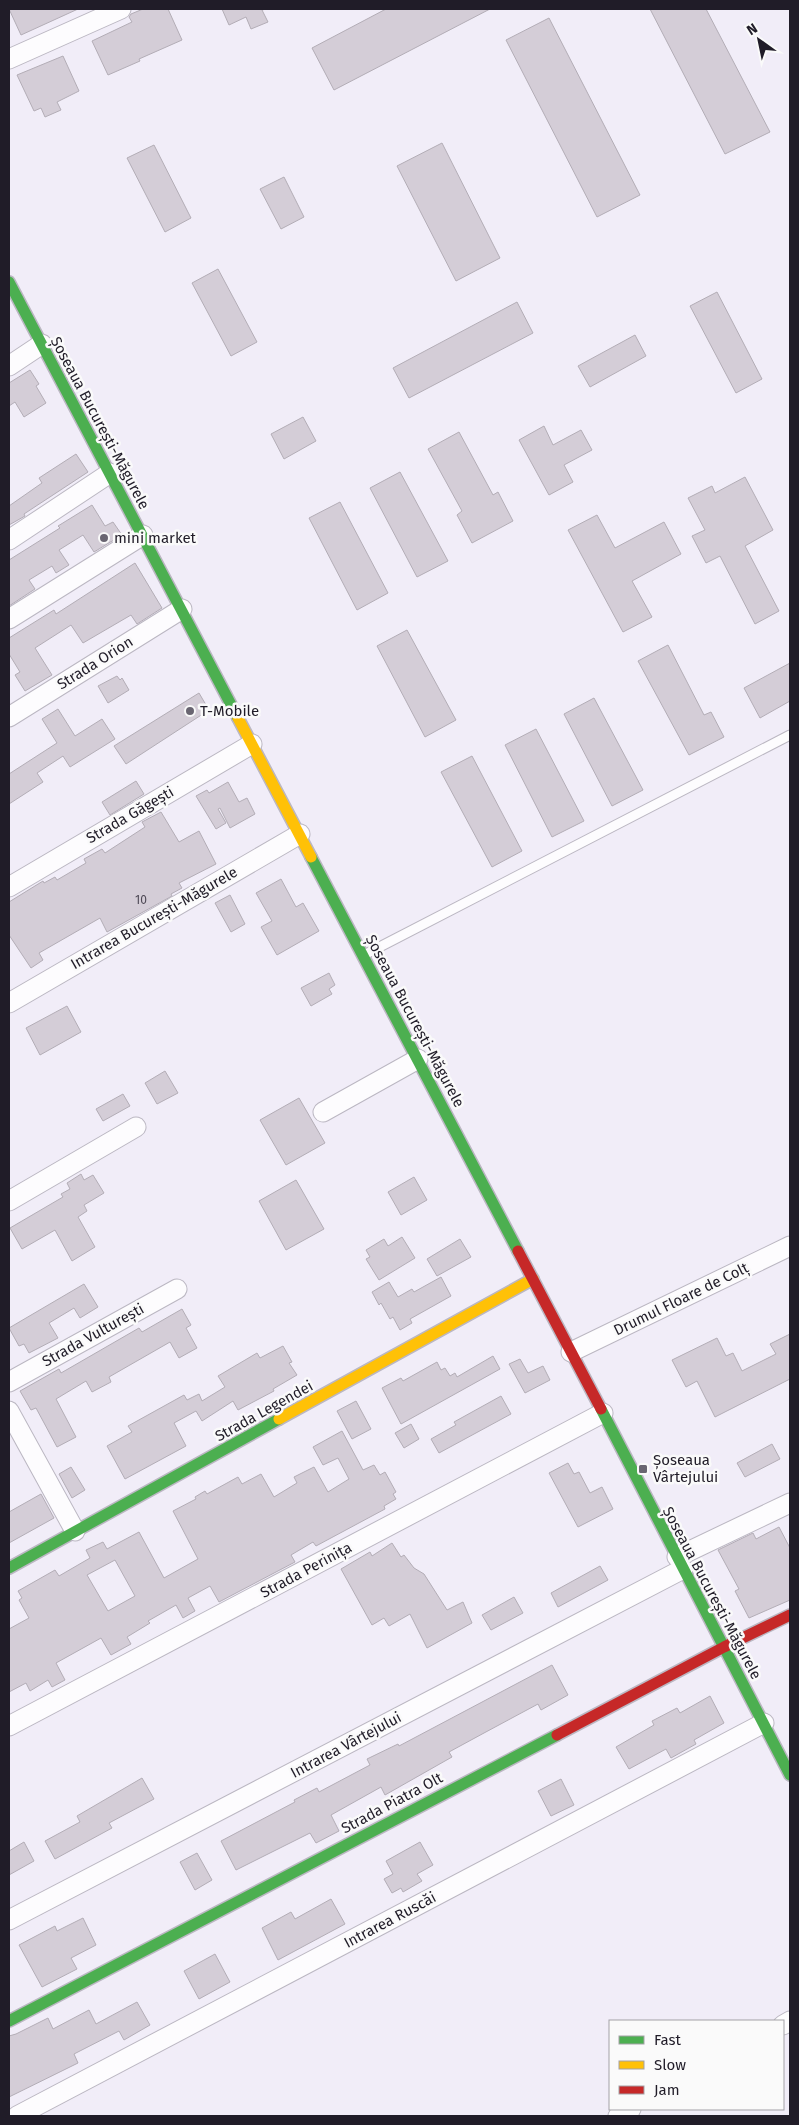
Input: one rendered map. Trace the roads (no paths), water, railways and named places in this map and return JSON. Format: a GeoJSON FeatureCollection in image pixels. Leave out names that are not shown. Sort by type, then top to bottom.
{"type":"FeatureCollection","features":[{"type":"Feature","properties":{"kind":"main road","name":"Șoseaua București-Măgurele"},"geometry":{"type":"LineString","coordinates":[[9,282],[534,1279],[790,1775]]}},
{"type":"Feature","properties":{"kind":"main road","name":"Strada Legendei"},"geometry":{"type":"LineString","coordinates":[[9,1568],[534,1279]]}},
{"type":"Feature","properties":{"kind":"main road","name":"Strada Piatra Olt"},"geometry":{"type":"LineString","coordinates":[[9,2021],[724,1647],[790,1615]]}},
{"type":"Feature","properties":{"kind":"street"},"geometry":{"type":"LineString","coordinates":[[9,59],[121,9]]}},
{"type":"Feature","properties":{"kind":"street"},"geometry":{"type":"LineString","coordinates":[[9,366],[42,344]]}},
{"type":"Feature","properties":{"kind":"street"},"geometry":{"type":"LineString","coordinates":[[9,540],[110,474]]}},
{"type":"Feature","properties":{"kind":"street"},"geometry":{"type":"LineString","coordinates":[[9,619],[143,535]]}},
{"type":"Feature","properties":{"kind":"street","name":"Strada Orion"},"geometry":{"type":"LineString","coordinates":[[9,717],[182,609]]}},
{"type":"Feature","properties":{"kind":"street","name":"Strada Găgești"},"geometry":{"type":"LineString","coordinates":[[9,887],[252,744]]}},
{"type":"Feature","properties":{"kind":"street","name":"Intrarea București-Măgurele"},"geometry":{"type":"LineString","coordinates":[[9,1003],[300,834]]}},
{"type":"Feature","properties":{"kind":"street"},"geometry":{"type":"LineString","coordinates":[[323,1112],[418,1058]]}},
{"type":"Feature","properties":{"kind":"street"},"geometry":{"type":"LineString","coordinates":[[9,1201],[136,1127]]}},
{"type":"Feature","properties":{"kind":"street","name":"Drumul Floare de Colț"},"geometry":{"type":"LineString","coordinates":[[572,1352],[790,1246]]}},
{"type":"Feature","properties":{"kind":"street","name":"Strada Vulturești"},"geometry":{"type":"LineString","coordinates":[[9,1382],[177,1288]]}},
{"type":"Feature","properties":{"kind":"street"},"geometry":{"type":"LineString","coordinates":[[9,1410],[14,1432],[75,1531]]}},
{"type":"Feature","properties":{"kind":"street","name":"Strada Perinița"},"geometry":{"type":"LineString","coordinates":[[9,1726],[603,1414]]}},
{"type":"Feature","properties":{"kind":"street","name":"Intrarea Vârtejului"},"geometry":{"type":"LineString","coordinates":[[9,1920],[790,1503]]}},
{"type":"Feature","properties":{"kind":"street","name":"Intrarea Ruscăi"},"geometry":{"type":"LineString","coordinates":[[17,2116],[764,1724]]}},
{"type":"Feature","properties":{"kind":"street"},"geometry":{"type":"LineString","coordinates":[[618,2116],[630,2110]]}},
{"type":"Feature","properties":{"kind":"lane"},"geometry":{"type":"LineString","coordinates":[[363,955],[790,735]]}},
{"type":"Feature","properties":{"kind":"place","name":"mini market"},"geometry":{"type":"Point","coordinates":[104,538]}},
{"type":"Feature","properties":{"kind":"place","name":"T-Mobile"},"geometry":{"type":"Point","coordinates":[190,711]}},
{"type":"Feature","properties":{"kind":"place","name":"Șoseaua Vârtejului"},"geometry":{"type":"Point","coordinates":[643,1469]}}]}
